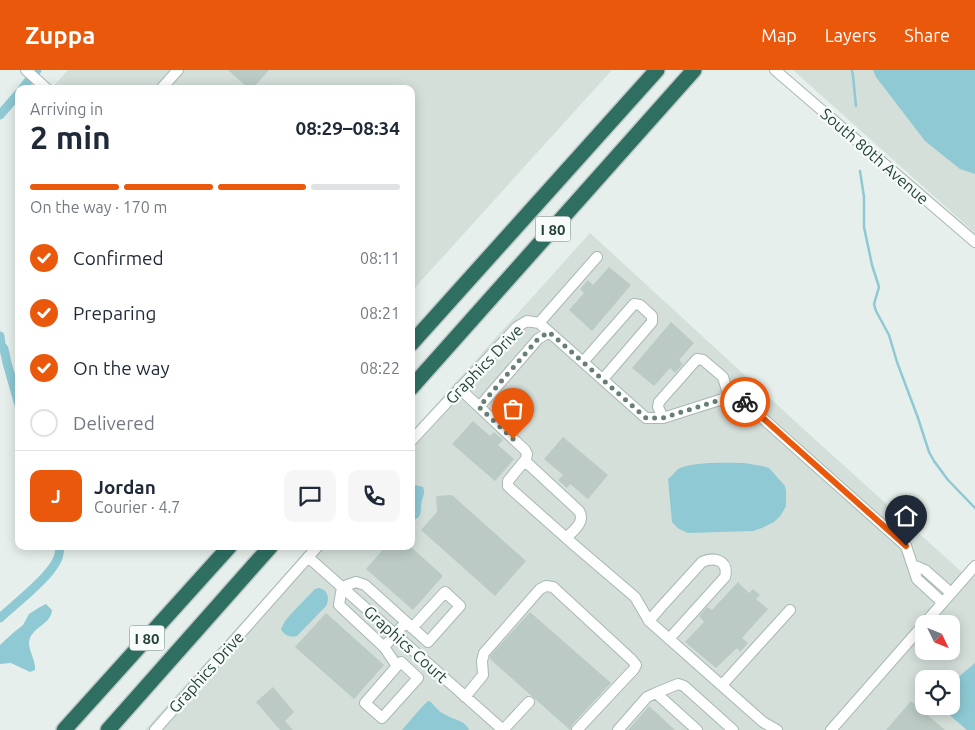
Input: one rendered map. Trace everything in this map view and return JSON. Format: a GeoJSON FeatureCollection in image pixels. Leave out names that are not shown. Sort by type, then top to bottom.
{"type":"FeatureCollection","features":[{"type":"Feature","properties":{"kind":"highway","name":"I 80"},"geometry":{"type":"LineString","coordinates":[[415,340],[657,70]]}},
{"type":"Feature","properties":{"kind":"highway","name":"I 80"},"geometry":{"type":"LineString","coordinates":[[415,384],[694,70]]}},
{"type":"Feature","properties":{"kind":"highway","name":"I 80"},"geometry":{"type":"LineString","coordinates":[[64,730],[226,550]]}},
{"type":"Feature","properties":{"kind":"highway","name":"I 80"},"geometry":{"type":"LineString","coordinates":[[108,730],[267,550]]}},
{"type":"Feature","properties":{"kind":"street"},"geometry":{"type":"LineString","coordinates":[[26,70],[42,85]]}},
{"type":"Feature","properties":{"kind":"street"},"geometry":{"type":"LineString","coordinates":[[165,85],[178,70]]}},
{"type":"Feature","properties":{"kind":"street","name":"South 80th Avenue"},"geometry":{"type":"LineString","coordinates":[[775,70],[975,242]]}},
{"type":"Feature","properties":{"kind":"street"},"geometry":{"type":"LineString","coordinates":[[539,323],[597,257]]}},
{"type":"Feature","properties":{"kind":"street"},"geometry":{"type":"LineString","coordinates":[[583,362],[634,304],[640,305],[652,316],[652,322],[603,379]]}},
{"type":"Feature","properties":{"kind":"street","name":"Graphics Drive"},"geometry":{"type":"LineString","coordinates":[[415,436],[516,327],[526,321],[539,323],[646,418],[663,418]]}},
{"type":"Feature","properties":{"kind":"street"},"geometry":{"type":"LineString","coordinates":[[479,407],[538,339],[549,332]]}},
{"type":"Feature","properties":{"kind":"street"},"geometry":{"type":"LineString","coordinates":[[729,397],[723,377],[703,360],[697,359],[659,402],[658,407],[663,418],[729,397],[742,400],[906,546],[917,579],[942,602]]}},
{"type":"Feature","properties":{"kind":"street"},"geometry":{"type":"LineString","coordinates":[[459,388],[525,450],[527,454],[524,461],[508,481],[508,486],[517,496],[635,597],[649,621],[762,722],[777,730]]}},
{"type":"Feature","properties":{"kind":"street"},"geometry":{"type":"LineString","coordinates":[[524,461],[582,515],[578,526],[566,538]]}},
{"type":"Feature","properties":{"kind":"street","name":"Graphics Drive"},"geometry":{"type":"LineString","coordinates":[[155,730],[314,550]]}},
{"type":"Feature","properties":{"kind":"street","name":"Graphics Court"},"geometry":{"type":"LineString","coordinates":[[308,557],[503,730]]}},
{"type":"Feature","properties":{"kind":"street"},"geometry":{"type":"LineString","coordinates":[[649,621],[702,562],[709,558],[716,559],[722,564],[726,572],[725,577],[669,639]]}},
{"type":"Feature","properties":{"kind":"street"},"geometry":{"type":"LineString","coordinates":[[913,564],[925,570],[951,593]]}},
{"type":"Feature","properties":{"kind":"street"},"geometry":{"type":"LineString","coordinates":[[830,730],[975,566]]}},
{"type":"Feature","properties":{"kind":"street"},"geometry":{"type":"LineString","coordinates":[[384,647],[396,635],[409,625],[445,592],[460,606],[428,642],[409,625],[391,609],[365,585],[356,582],[342,587],[339,605],[384,647],[397,666]]}},
{"type":"Feature","properties":{"kind":"street"},"geometry":{"type":"LineString","coordinates":[[465,697],[484,676],[482,661],[484,653],[540,589],[546,586],[553,587],[636,665],[577,730]]}},
{"type":"Feature","properties":{"kind":"street"},"geometry":{"type":"LineString","coordinates":[[722,686],[790,610]]}},
{"type":"Feature","properties":{"kind":"street"},"geometry":{"type":"LineString","coordinates":[[401,662],[418,678],[382,718],[365,703],[397,666],[401,662]]}},
{"type":"Feature","properties":{"kind":"street"},"geometry":{"type":"LineString","coordinates":[[618,730],[646,697],[678,684],[684,686],[733,730]]}},
{"type":"Feature","properties":{"kind":"street"},"geometry":{"type":"LineString","coordinates":[[656,693],[697,730]]}},
{"type":"Feature","properties":{"kind":"street"},"geometry":{"type":"LineString","coordinates":[[503,730],[529,702]]}},
{"type":"Feature","properties":{"kind":"shaded area"},"geometry":{"type":"Polygon","coordinates":[[[68,70],[612,70],[415,288],[415,85],[55,85],[68,70]]]}},
{"type":"Feature","properties":{"kind":"shaded area"},"geometry":{"type":"Polygon","coordinates":[[[793,70],[975,70],[975,233],[793,70]]]}},
{"type":"Feature","properties":{"kind":"shaded area"},"geometry":{"type":"Polygon","coordinates":[[[590,233],[964,574],[927,615],[915,615],[915,629],[825,730],[145,730],[306,550],[415,550],[415,428],[590,233]]]}},
{"type":"Feature","properties":{"kind":"shaded area"},"geometry":{"type":"Polygon","coordinates":[[[975,570],[975,730],[833,730],[915,638],[915,660],[960,660],[960,615],[935,615],[975,570]]]}},
{"type":"Feature","properties":{"kind":"water"},"geometry":{"type":"Polygon","coordinates":[[[873,70],[975,70],[975,174],[960,169],[925,141],[876,77],[873,70]]]}},
{"type":"Feature","properties":{"kind":"water"},"geometry":{"type":"Polygon","coordinates":[[[744,463],[769,468],[785,486],[786,506],[774,522],[753,531],[688,533],[679,529],[672,522],[668,479],[677,470],[699,464],[744,463]]]}},
{"type":"Feature","properties":{"kind":"water"},"geometry":{"type":"Polygon","coordinates":[[[415,485],[423,487],[424,492],[421,513],[415,519],[415,485]]]}},
{"type":"Feature","properties":{"kind":"water"},"geometry":{"type":"Polygon","coordinates":[[[319,588],[327,595],[326,606],[297,636],[292,637],[282,631],[281,629],[285,621],[290,615],[315,589],[319,588]]]}},
{"type":"Feature","properties":{"kind":"water"},"geometry":{"type":"Polygon","coordinates":[[[46,604],[52,610],[51,615],[32,634],[29,642],[35,670],[30,672],[11,663],[0,664],[0,645],[23,625],[29,614],[46,604]]]}},
{"type":"Feature","properties":{"kind":"water"},"geometry":{"type":"Polygon","coordinates":[[[975,663],[975,730],[967,730],[950,715],[960,715],[960,676],[975,663]]]}},
{"type":"Feature","properties":{"kind":"water"},"geometry":{"type":"Polygon","coordinates":[[[428,701],[441,712],[465,725],[469,730],[402,730],[428,701]]]}},
{"type":"Feature","properties":{"kind":"building"},"geometry":{"type":"Polygon","coordinates":[[[228,70],[269,70],[256,85],[245,85],[228,70]]]}},
{"type":"Feature","properties":{"kind":"building"},"geometry":{"type":"Polygon","coordinates":[[[609,267],[631,285],[592,331],[569,310],[584,293],[580,289],[588,280],[593,285],[609,267]]]}},
{"type":"Feature","properties":{"kind":"building"},"geometry":{"type":"Polygon","coordinates":[[[671,322],[694,343],[679,360],[683,364],[675,373],[670,368],[654,386],[632,368],[671,322]]]}},
{"type":"Feature","properties":{"kind":"building"},"geometry":{"type":"Polygon","coordinates":[[[473,421],[490,436],[494,432],[503,440],[498,445],[514,459],[495,481],[452,444],[473,421]]]}},
{"type":"Feature","properties":{"kind":"building"},"geometry":{"type":"Polygon","coordinates":[[[563,437],[608,475],[588,499],[570,484],[567,488],[558,480],[563,475],[544,459],[563,437]]]}},
{"type":"Feature","properties":{"kind":"building"},"geometry":{"type":"Polygon","coordinates":[[[452,495],[526,561],[495,596],[421,530],[437,512],[436,496],[452,495]]]}},
{"type":"Feature","properties":{"kind":"building"},"geometry":{"type":"Polygon","coordinates":[[[383,550],[414,550],[443,576],[413,610],[366,569],[383,550]]]}},
{"type":"Feature","properties":{"kind":"building"},"geometry":{"type":"Polygon","coordinates":[[[738,582],[749,593],[753,589],[760,595],[756,599],[768,609],[742,638],[748,643],[740,652],[737,648],[716,668],[685,642],[704,622],[699,616],[707,607],[712,610],[738,582]]]}},
{"type":"Feature","properties":{"kind":"building"},"geometry":{"type":"Polygon","coordinates":[[[530,612],[611,683],[572,725],[570,730],[490,659],[490,656],[530,612]]]}},
{"type":"Feature","properties":{"kind":"building"},"geometry":{"type":"Polygon","coordinates":[[[326,613],[384,665],[354,699],[295,647],[326,613]]]}},
{"type":"Feature","properties":{"kind":"building"},"geometry":{"type":"Polygon","coordinates":[[[273,687],[294,712],[285,721],[293,730],[280,730],[256,702],[273,687]]]}},
{"type":"Feature","properties":{"kind":"building"},"geometry":{"type":"Polygon","coordinates":[[[911,701],[915,704],[915,715],[927,715],[945,730],[886,730],[911,701]]]}},
{"type":"Feature","properties":{"kind":"building"},"geometry":{"type":"Polygon","coordinates":[[[649,706],[675,730],[628,730],[649,706]]]}},
{"type":"Feature","properties":{"kind":"waterway"},"geometry":{"type":"LineString","coordinates":[[25,85],[37,70]]}},
{"type":"Feature","properties":{"kind":"waterway"},"geometry":{"type":"LineString","coordinates":[[852,70],[856,106]]}},
{"type":"Feature","properties":{"kind":"waterway"},"geometry":{"type":"LineString","coordinates":[[0,115],[15,98]]}},
{"type":"Feature","properties":{"kind":"waterway"},"geometry":{"type":"LineString","coordinates":[[860,171],[864,197],[864,227],[879,287],[874,304],[876,311],[889,335],[929,452],[948,480],[975,508]]}},
{"type":"Feature","properties":{"kind":"waterway"},"geometry":{"type":"LineString","coordinates":[[0,336],[15,391]]}},
{"type":"Feature","properties":{"kind":"waterway"},"geometry":{"type":"LineString","coordinates":[[0,618],[51,570],[56,562],[59,550]]}},
{"type":"Feature","properties":{"kind":"way so far"},"geometry":{"type":"LineString","coordinates":[[513,439],[479,407],[538,339],[549,332],[646,418],[663,418],[729,397],[745,402]]}},
{"type":"Feature","properties":{"kind":"route"},"geometry":{"type":"LineString","coordinates":[[745,402],[906,546]]}}]}
